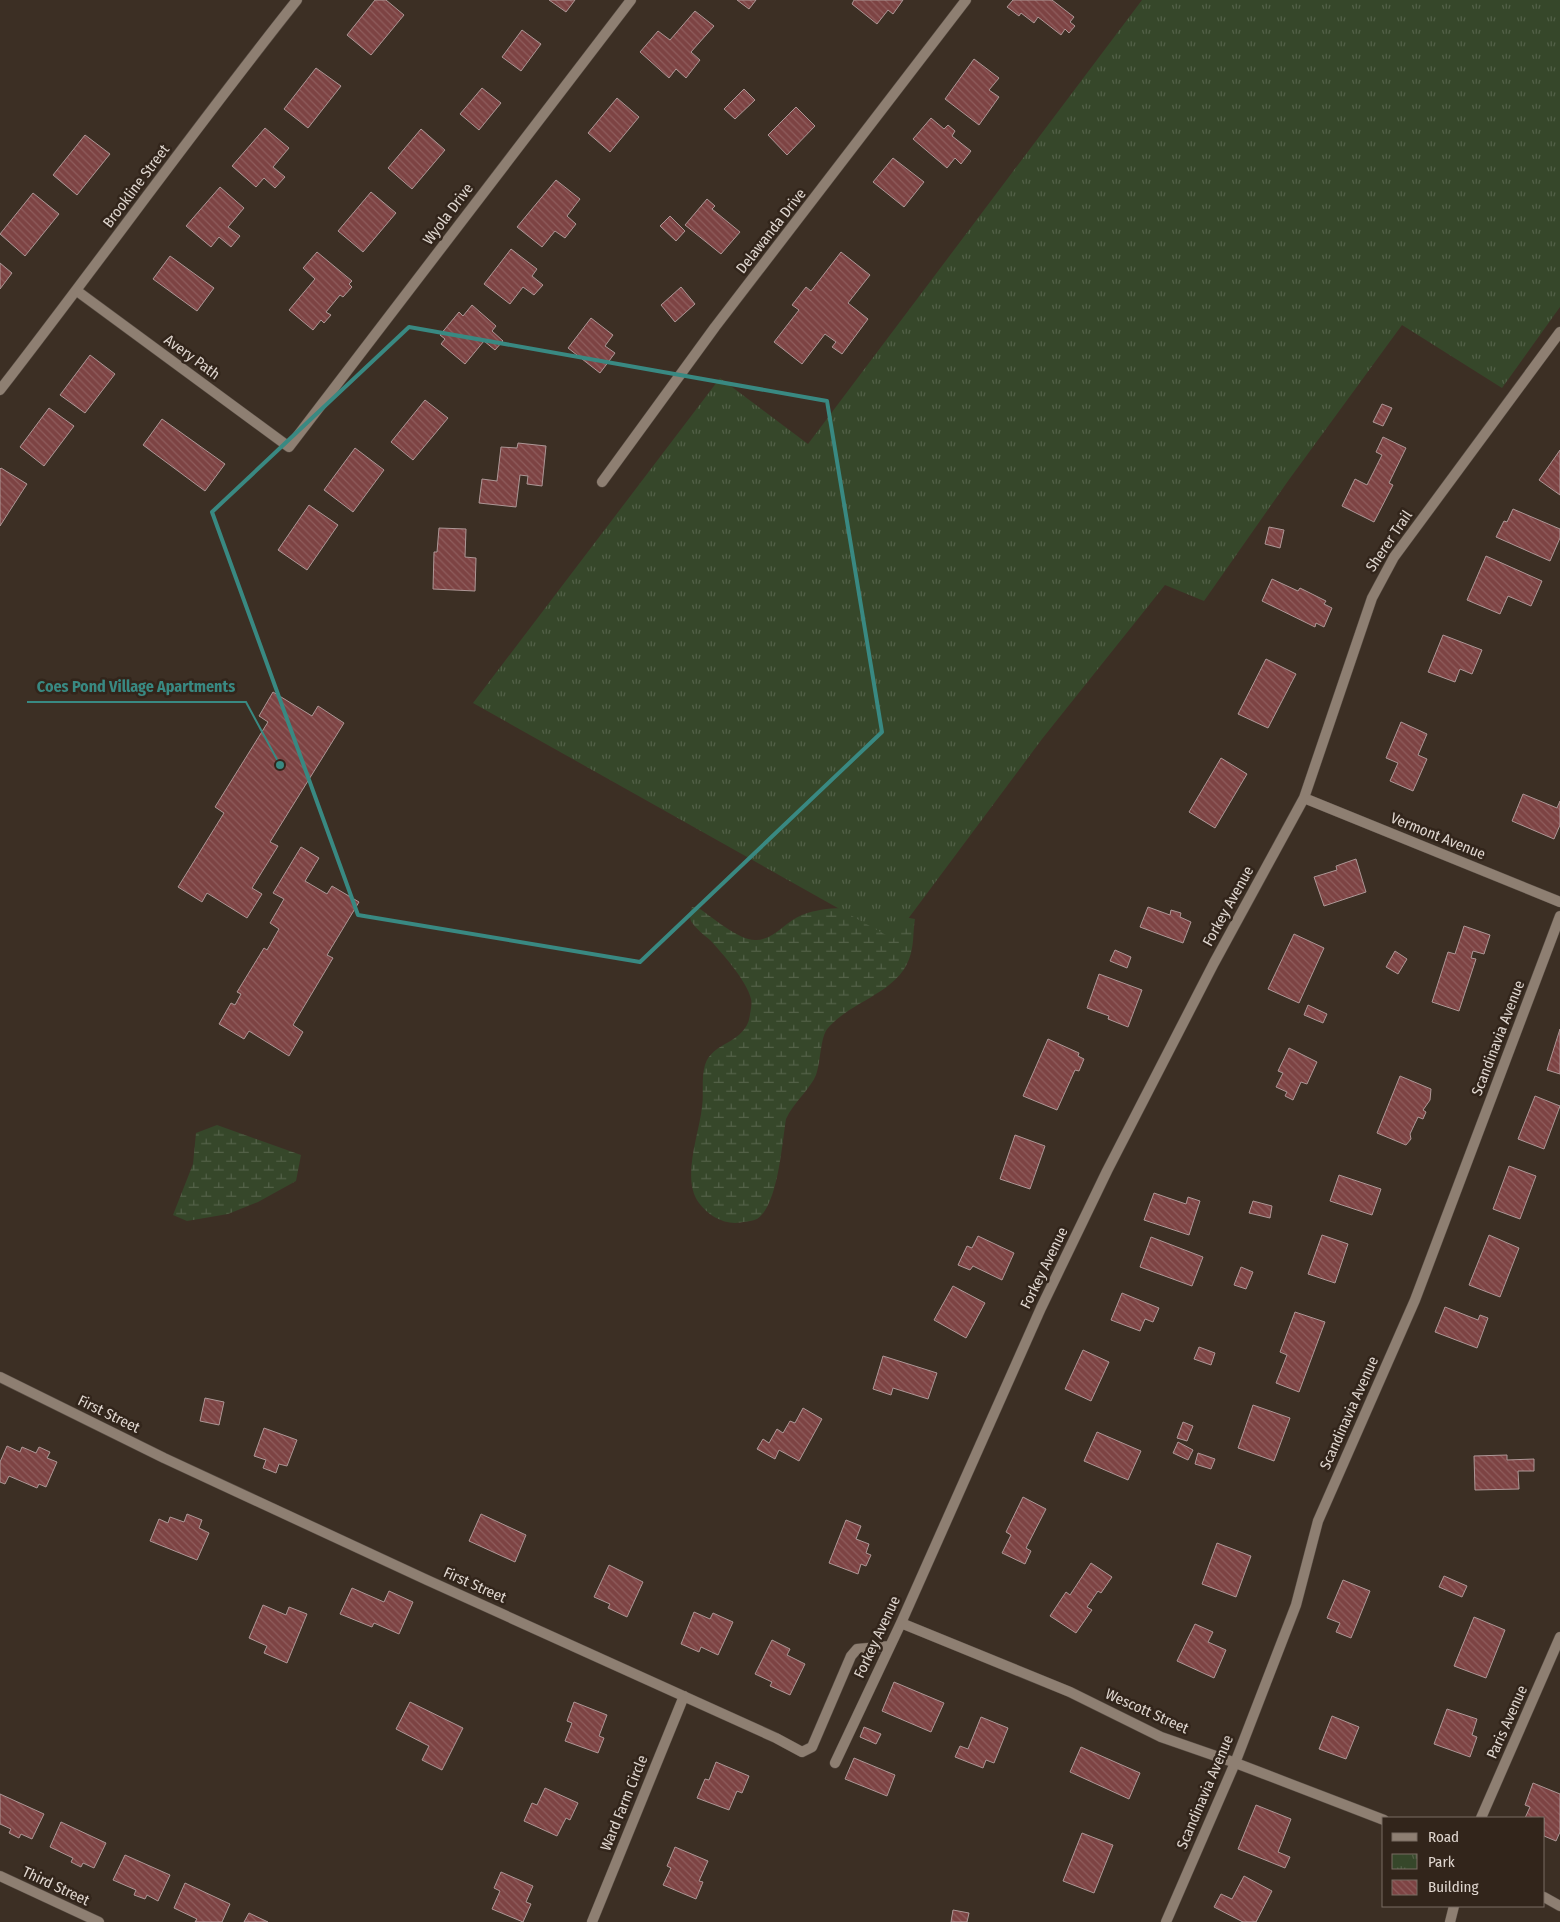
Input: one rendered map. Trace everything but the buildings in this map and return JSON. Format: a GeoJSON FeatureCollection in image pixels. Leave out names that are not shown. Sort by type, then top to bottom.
{"type":"FeatureCollection","features":[{"type":"Feature","properties":{"kind":"street","name":"Brookline Street"},"geometry":{"type":"LineString","coordinates":[[0,390],[77,291],[240,72],[297,0]]}},
{"type":"Feature","properties":{"kind":"street","name":"Wyola Drive"},"geometry":{"type":"LineString","coordinates":[[289,447],[631,0]]}},
{"type":"Feature","properties":{"kind":"street","name":"Delawanda Drive"},"geometry":{"type":"LineString","coordinates":[[602,482],[715,327],[966,0]]}},
{"type":"Feature","properties":{"kind":"street","name":"Avery Path"},"geometry":{"type":"LineString","coordinates":[[77,291],[289,447]]}},
{"type":"Feature","properties":{"kind":"street","name":"Sherer Trail"},"geometry":{"type":"LineString","coordinates":[[1304,798],[1362,625],[1378,584],[1394,557],[1560,332]]}},
{"type":"Feature","properties":{"kind":"street","name":"Vermont Avenue"},"geometry":{"type":"LineString","coordinates":[[1304,798],[1560,902]]}},
{"type":"Feature","properties":{"kind":"street","name":"Forkey Avenue"},"geometry":{"type":"LineString","coordinates":[[835,1763],[901,1623],[1037,1317],[1099,1188],[1214,963],[1304,798]]}},
{"type":"Feature","properties":{"kind":"street","name":"Scandinavia Avenue"},"geometry":{"type":"LineString","coordinates":[[1166,1922],[1235,1763],[1296,1605],[1318,1521],[1414,1300],[1560,916]]}},
{"type":"Feature","properties":{"kind":"street","name":"First Street"},"geometry":{"type":"LineString","coordinates":[[0,1377],[164,1458],[776,1738],[802,1752],[812,1746],[851,1656],[857,1649],[890,1646]]}},
{"type":"Feature","properties":{"kind":"street","name":"Wescott Street"},"geometry":{"type":"LineString","coordinates":[[901,1623],[1070,1692],[1162,1737],[1382,1819]]}},
{"type":"Feature","properties":{"kind":"street","name":"Paris Avenue"},"geometry":{"type":"LineString","coordinates":[[1481,1817],[1560,1637]]}},
{"type":"Feature","properties":{"kind":"street","name":"Ward Farm Circle"},"geometry":{"type":"LineString","coordinates":[[592,1922],[684,1696]]}},
{"type":"Feature","properties":{"kind":"street","name":"Third Street"},"geometry":{"type":"LineString","coordinates":[[0,1876],[98,1922]]}},
{"type":"Feature","properties":{"kind":"street"},"geometry":{"type":"LineString","coordinates":[[1545,1898],[1560,1906]]}},
{"type":"Feature","properties":{"kind":"street"},"geometry":{"type":"LineString","coordinates":[[1450,1922],[1454,1907]]}},
{"type":"Feature","properties":{"kind":"highlighted area"},"geometry":{"type":"Polygon","coordinates":[[[409,327],[827,401],[882,732],[640,962],[358,915],[212,512],[409,327]]]}},
{"type":"Feature","properties":{"kind":"green space"},"geometry":{"type":"Polygon","coordinates":[[[1142,0],[1560,0],[1560,307],[1502,388],[1402,325],[1288,481],[1204,601],[1165,585],[1042,739],[893,939],[473,703],[720,378],[808,444],[1142,0]]]}},
{"type":"Feature","properties":{"kind":"green space"},"geometry":{"type":"Polygon","coordinates":[[[692,907],[700,909],[742,937],[756,940],[769,937],[802,915],[830,909],[858,909],[915,919],[913,945],[906,967],[887,987],[838,1018],[825,1032],[816,1075],[786,1119],[781,1158],[770,1201],[764,1212],[757,1219],[749,1221],[730,1223],[710,1214],[699,1203],[691,1182],[691,1169],[702,1107],[705,1065],[715,1051],[743,1031],[747,1024],[751,1002],[745,984],[734,968],[691,921],[692,907]]]}},
{"type":"Feature","properties":{"kind":"green space"},"geometry":{"type":"Polygon","coordinates":[[[217,1125],[301,1155],[296,1181],[258,1202],[228,1214],[187,1221],[173,1215],[193,1164],[196,1133],[217,1125]]]}},
{"type":"Feature","properties":{"kind":"place","name":"Coes Pond Village Apartments"},"geometry":{"type":"Point","coordinates":[280,765]}}]}
